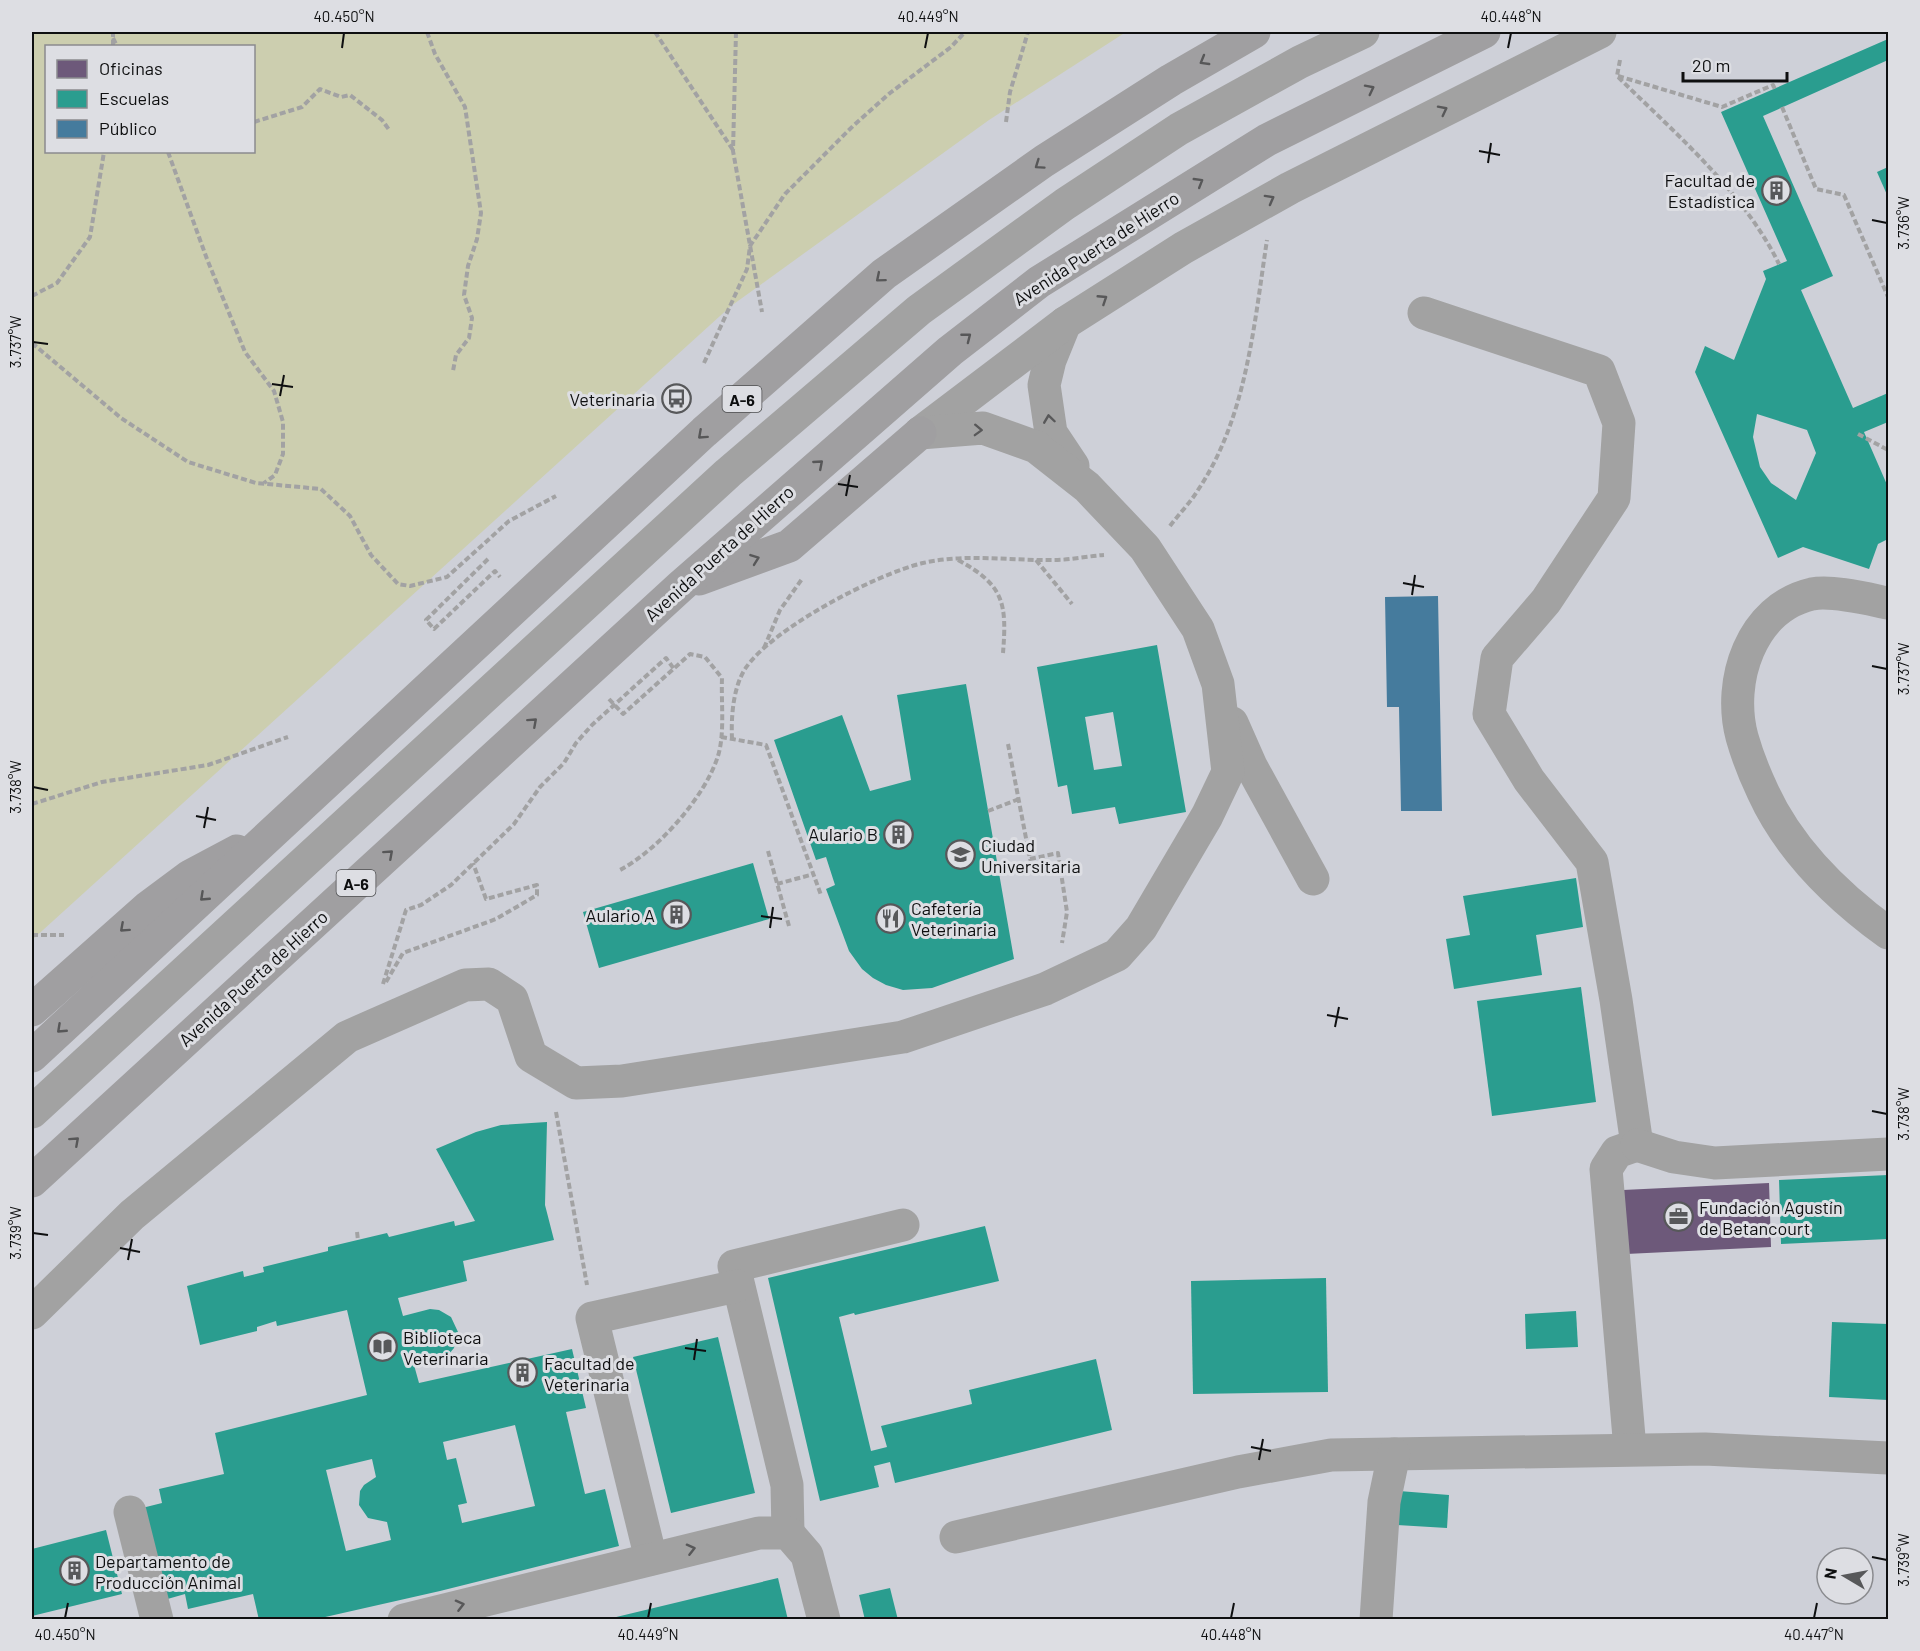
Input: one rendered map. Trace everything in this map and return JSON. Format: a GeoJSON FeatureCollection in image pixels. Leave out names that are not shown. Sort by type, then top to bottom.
{"type":"FeatureCollection","features":[{"type":"Feature","properties":{"kind":"highway","name":"A-6"},"geometry":{"type":"LineString","coordinates":[[32,1056],[704,432],[884,274],[1044,161],[1171,80],[1254,32]]}},
{"type":"Feature","properties":{"kind":"highway","name":"Avenida Puerta de Hierro"},"geometry":{"type":"LineString","coordinates":[[32,1181],[681,586],[950,351],[1039,282],[1267,140],[1484,32]]}},
{"type":"Feature","properties":{"kind":"highway"},"geometry":{"type":"LineString","coordinates":[[681,586],[789,546],[920,433]]}},
{"type":"Feature","properties":{"kind":"highway"},"geometry":{"type":"LineString","coordinates":[[32,1010],[147,908],[190,876],[278,829]]}},
{"type":"Feature","properties":{"kind":"street"},"geometry":{"type":"LineString","coordinates":[[32,1112],[728,473],[919,310],[1065,204],[1179,129],[1300,62],[1364,32]]}},
{"type":"Feature","properties":{"kind":"street"},"geometry":{"type":"LineString","coordinates":[[920,433],[1065,323],[1182,248],[1290,188],[1600,32]]}},
{"type":"Feature","properties":{"kind":"street"},"geometry":{"type":"LineString","coordinates":[[1424,313],[1599,370],[1619,423],[1614,498],[1546,601],[1497,658],[1489,714],[1529,780],[1592,862],[1616,1000],[1636,1145]]}},
{"type":"Feature","properties":{"kind":"street"},"geometry":{"type":"LineString","coordinates":[[1065,323],[1050,360],[1044,385],[1051,434],[1087,488]]}},
{"type":"Feature","properties":{"kind":"street"},"geometry":{"type":"LineString","coordinates":[[920,433],[983,428],[1036,447],[1087,488],[1145,548],[1198,629],[1239,741],[1313,879]]}},
{"type":"Feature","properties":{"kind":"street"},"geometry":{"type":"LineString","coordinates":[[1888,603],[1858,597],[1812,594],[1772,613],[1755,634],[1744,659],[1738,695],[1741,736],[1764,794],[1793,841],[1826,883],[1888,933]]}},
{"type":"Feature","properties":{"kind":"street"},"geometry":{"type":"LineString","coordinates":[[32,1313],[132,1215],[347,1037],[465,986],[489,984],[512,999],[531,1056],[576,1083],[610,1081],[903,1037],[1045,989],[1117,955],[1141,928],[1207,816],[1228,772],[1218,684]]}},
{"type":"Feature","properties":{"kind":"street"},"geometry":{"type":"LineString","coordinates":[[1630,1449],[1605,1169],[1617,1152],[1636,1145],[1674,1157],[1715,1164],[1888,1154]]}},
{"type":"Feature","properties":{"kind":"street"},"geometry":{"type":"LineString","coordinates":[[824,1620],[807,1556],[788,1533],[787,1485],[734,1266],[903,1225]]}},
{"type":"Feature","properties":{"kind":"street"},"geometry":{"type":"LineString","coordinates":[[651,1559],[592,1318],[737,1286]]}},
{"type":"Feature","properties":{"kind":"street"},"geometry":{"type":"LineString","coordinates":[[956,1537],[1238,1472],[1331,1455],[1705,1449],[1888,1458]]}},
{"type":"Feature","properties":{"kind":"street"},"geometry":{"type":"LineString","coordinates":[[1376,1620],[1384,1502],[1394,1454]]}},
{"type":"Feature","properties":{"kind":"street"},"geometry":{"type":"LineString","coordinates":[[130,1512],[157,1620]]}},
{"type":"Feature","properties":{"kind":"street"},"geometry":{"type":"LineString","coordinates":[[404,1620],[759,1533],[788,1533]]}},
{"type":"Feature","properties":{"kind":"path"},"geometry":{"type":"LineString","coordinates":[[113,32],[113,45]]}},
{"type":"Feature","properties":{"kind":"path"},"geometry":{"type":"LineString","coordinates":[[427,32],[435,54],[465,107],[481,213],[477,239],[468,266],[465,295],[471,318],[469,338],[456,355],[453,371]]}},
{"type":"Feature","properties":{"kind":"path"},"geometry":{"type":"LineString","coordinates":[[655,32],[733,151]]}},
{"type":"Feature","properties":{"kind":"path"},"geometry":{"type":"LineString","coordinates":[[736,32],[733,151],[762,312]]}},
{"type":"Feature","properties":{"kind":"path"},"geometry":{"type":"LineString","coordinates":[[704,363],[747,269],[750,246],[785,194],[823,159],[853,126],[890,93],[951,47],[965,32]]}},
{"type":"Feature","properties":{"kind":"path"},"geometry":{"type":"LineString","coordinates":[[1006,122],[1010,92],[1028,32]]}},
{"type":"Feature","properties":{"kind":"path"},"geometry":{"type":"LineString","coordinates":[[113,37],[117,45]]}},
{"type":"Feature","properties":{"kind":"path"},"geometry":{"type":"LineString","coordinates":[[1617,76],[1621,60]]}},
{"type":"Feature","properties":{"kind":"path"},"geometry":{"type":"LineString","coordinates":[[1617,76],[1722,107],[1773,85],[1775,89]]}},
{"type":"Feature","properties":{"kind":"path"},"geometry":{"type":"LineString","coordinates":[[1617,76],[1715,174],[1771,248],[1779,264]]}},
{"type":"Feature","properties":{"kind":"path"},"geometry":{"type":"LineString","coordinates":[[255,122],[302,107],[320,89],[341,97],[350,95],[390,130]]}},
{"type":"Feature","properties":{"kind":"path"},"geometry":{"type":"LineString","coordinates":[[1782,108],[1816,189],[1844,195],[1888,297]]}},
{"type":"Feature","properties":{"kind":"path"},"geometry":{"type":"LineString","coordinates":[[32,296],[57,283],[90,237],[104,153]]}},
{"type":"Feature","properties":{"kind":"path"},"geometry":{"type":"LineString","coordinates":[[168,153],[244,352],[274,391],[283,422],[283,454],[275,475],[263,483]]}},
{"type":"Feature","properties":{"kind":"path"},"geometry":{"type":"LineString","coordinates":[[1167,530],[1199,489],[1227,435],[1242,386],[1256,319],[1268,233]]}},
{"type":"Feature","properties":{"kind":"path"},"geometry":{"type":"LineString","coordinates":[[32,343],[121,418],[188,462],[263,483],[321,489],[350,516],[371,555],[398,584],[410,586],[447,577],[509,520],[556,496]]}},
{"type":"Feature","properties":{"kind":"path"},"geometry":{"type":"LineString","coordinates":[[1858,434],[1888,450]]}},
{"type":"Feature","properties":{"kind":"path"},"geometry":{"type":"LineString","coordinates":[[732,740],[732,707],[745,669],[770,642],[871,580],[923,563],[957,560],[1056,560],[1115,553]]}},
{"type":"Feature","properties":{"kind":"path"},"geometry":{"type":"LineString","coordinates":[[1035,559],[1072,604]]}},
{"type":"Feature","properties":{"kind":"path"},"geometry":{"type":"LineString","coordinates":[[957,560],[980,572],[999,594],[1006,618],[1003,652]]}},
{"type":"Feature","properties":{"kind":"path"},"geometry":{"type":"LineString","coordinates":[[764,649],[780,610],[800,585],[803,572]]}},
{"type":"Feature","properties":{"kind":"path"},"geometry":{"type":"LineString","coordinates":[[620,870],[647,854],[684,815],[718,757],[721,737],[722,678],[705,657]]}},
{"type":"Feature","properties":{"kind":"path"},"geometry":{"type":"LineString","coordinates":[[473,863],[486,899],[537,885],[537,895],[496,919],[403,953],[381,990],[405,910],[421,905],[451,885],[473,863],[514,824],[540,787],[564,763],[576,743],[591,725],[666,658],[674,669]]}},
{"type":"Feature","properties":{"kind":"path"},"geometry":{"type":"LineString","coordinates":[[32,804],[102,782],[208,765],[288,737]]}},
{"type":"Feature","properties":{"kind":"path"},"geometry":{"type":"LineString","coordinates":[[721,737],[766,745],[821,895]]}},
{"type":"Feature","properties":{"kind":"path"},"geometry":{"type":"LineString","coordinates":[[1008,744],[1030,859],[1058,853],[1067,912],[1061,948]]}},
{"type":"Feature","properties":{"kind":"path"},"geometry":{"type":"LineString","coordinates":[[988,811],[1019,799]]}},
{"type":"Feature","properties":{"kind":"path"},"geometry":{"type":"LineString","coordinates":[[768,851],[789,926]]}},
{"type":"Feature","properties":{"kind":"path"},"geometry":{"type":"LineString","coordinates":[[777,884],[814,874]]}},
{"type":"Feature","properties":{"kind":"path"},"geometry":{"type":"LineString","coordinates":[[32,934],[65,935]]}},
{"type":"Feature","properties":{"kind":"path"},"geometry":{"type":"LineString","coordinates":[[556,1113],[592,1318]]}},
{"type":"Feature","properties":{"kind":"path"},"geometry":{"type":"LineString","coordinates":[[357,1232],[358,1240]]}},
{"type":"Feature","properties":{"kind":"shaded area","name":"Ciudad Universitaria"},"geometry":{"type":"Polygon","coordinates":[[[32,32],[1888,32],[1888,1619],[32,1619],[32,32]]]}},
{"type":"Feature","properties":{"kind":"green space"},"geometry":{"type":"Polygon","coordinates":[[[32,32],[955,32],[1025,34],[1030,32],[1126,32],[989,120],[731,306],[32,940],[32,32]]]}},
{"type":"Feature","properties":{"kind":"building: Oficinas"},"geometry":{"type":"Polygon","coordinates":[[[1769,1183],[1771,1247],[1626,1254],[1623,1190],[1769,1183]]]}},
{"type":"Feature","properties":{"kind":"building: Escuelas"},"geometry":{"type":"Polygon","coordinates":[[[1888,39],[1888,60],[1763,116],[1833,276],[1801,290],[1853,408],[1888,393],[1888,422],[1864,432],[1888,487],[1888,539],[1878,544],[1869,569],[1803,547],[1778,558],[1695,372],[1705,346],[1734,360],[1766,279],[1763,271],[1787,261],[1721,112],[1888,39]],[[1757,414],[1753,437],[1760,467],[1771,483],[1796,500],[1816,453],[1807,430],[1757,414]]]}},
{"type":"Feature","properties":{"kind":"building: Escuelas"},"geometry":{"type":"Polygon","coordinates":[[[1888,167],[1888,197],[1877,172],[1888,167]]]}},
{"type":"Feature","properties":{"kind":"building: Escuelas"},"geometry":{"type":"Polygon","coordinates":[[[1157,645],[1186,812],[1119,824],[1115,807],[1072,814],[1067,785],[1058,787],[1037,667],[1157,645]],[[1113,712],[1085,717],[1094,770],[1122,766],[1113,712]]]}},
{"type":"Feature","properties":{"kind":"building: Escuelas","name":"Aulario B"},"geometry":{"type":"Polygon","coordinates":[[[966,684],[1014,959],[932,988],[903,990],[873,978],[862,969],[849,951],[826,889],[835,885],[826,857],[816,860],[774,740],[842,715],[870,791],[911,780],[897,695],[966,684]]]}},
{"type":"Feature","properties":{"kind":"building: Escuelas","name":"Aulario A"},"geometry":{"type":"Polygon","coordinates":[[[753,863],[769,919],[599,968],[583,912],[753,863]]]}},
{"type":"Feature","properties":{"kind":"building: Escuelas"},"geometry":{"type":"Polygon","coordinates":[[[1576,878],[1583,927],[1536,935],[1542,975],[1454,989],[1446,939],[1470,935],[1463,896],[1576,878]]]}},
{"type":"Feature","properties":{"kind":"building: Escuelas"},"geometry":{"type":"Polygon","coordinates":[[[1581,987],[1596,1102],[1492,1116],[1477,1001],[1581,987]]]}},
{"type":"Feature","properties":{"kind":"building: Escuelas","name":"Facultad de Veterinaria"},"geometry":{"type":"Polygon","coordinates":[[[547,1122],[545,1205],[554,1240],[463,1261],[467,1281],[398,1298],[403,1316],[430,1309],[439,1310],[451,1317],[458,1332],[454,1348],[449,1354],[414,1365],[419,1383],[572,1349],[586,1408],[566,1412],[585,1494],[605,1489],[619,1546],[440,1591],[312,1620],[259,1620],[253,1594],[188,1609],[185,1594],[164,1600],[142,1508],[162,1503],[159,1489],[224,1474],[215,1433],[367,1395],[347,1310],[277,1326],[276,1321],[257,1327],[257,1331],[200,1345],[187,1286],[243,1271],[244,1277],[264,1272],[263,1267],[328,1251],[328,1247],[387,1233],[389,1237],[454,1221],[455,1226],[475,1221],[436,1149],[476,1132],[501,1125],[547,1122]],[[515,1425],[443,1442],[447,1460],[456,1458],[467,1503],[458,1505],[462,1523],[535,1506],[515,1425]],[[372,1459],[326,1470],[346,1551],[391,1540],[387,1522],[368,1518],[359,1505],[360,1491],[364,1485],[376,1477],[372,1459]]]}},
{"type":"Feature","properties":{"kind":"building: Escuelas"},"geometry":{"type":"Polygon","coordinates":[[[1888,1175],[1888,1239],[1781,1244],[1779,1180],[1888,1175]]]}},
{"type":"Feature","properties":{"kind":"building: Escuelas"},"geometry":{"type":"Polygon","coordinates":[[[985,1226],[999,1281],[839,1317],[871,1451],[887,1447],[881,1426],[972,1404],[969,1390],[1096,1359],[1112,1430],[895,1483],[890,1462],[874,1466],[879,1487],[820,1501],[768,1278],[985,1226]]]}},
{"type":"Feature","properties":{"kind":"building: Escuelas"},"geometry":{"type":"Polygon","coordinates":[[[1326,1278],[1328,1392],[1193,1394],[1191,1281],[1326,1278]]]}},
{"type":"Feature","properties":{"kind":"building: Escuelas"},"geometry":{"type":"Polygon","coordinates":[[[1576,1311],[1578,1347],[1526,1349],[1525,1314],[1576,1311]]]}},
{"type":"Feature","properties":{"kind":"building: Escuelas"},"geometry":{"type":"Polygon","coordinates":[[[1832,1322],[1888,1324],[1888,1400],[1829,1397],[1832,1322]]]}},
{"type":"Feature","properties":{"kind":"building: Escuelas"},"geometry":{"type":"Polygon","coordinates":[[[718,1337],[755,1493],[671,1513],[633,1357],[718,1337]]]}},
{"type":"Feature","properties":{"kind":"building: Escuelas"},"geometry":{"type":"Polygon","coordinates":[[[1399,1491],[1449,1495],[1447,1528],[1397,1525],[1399,1491]]]}},
{"type":"Feature","properties":{"kind":"building: Escuelas","name":"Departamento de Producción Animal"},"geometry":{"type":"Polygon","coordinates":[[[106,1530],[122,1594],[32,1616],[32,1549],[106,1530]]]}},
{"type":"Feature","properties":{"kind":"building: Escuelas"},"geometry":{"type":"Polygon","coordinates":[[[778,1578],[788,1620],[608,1619],[778,1578]]]}},
{"type":"Feature","properties":{"kind":"building: Escuelas"},"geometry":{"type":"Polygon","coordinates":[[[890,1588],[898,1620],[865,1620],[859,1595],[890,1588]]]}},
{"type":"Feature","properties":{"kind":"building: Público"},"geometry":{"type":"Polygon","coordinates":[[[1438,596],[1442,811],[1401,811],[1399,707],[1387,707],[1385,597],[1438,596]]]}},
{"type":"Feature","properties":{"kind":"place","name":"Facultad de Estadística"},"geometry":{"type":"Point","coordinates":[1776,190]}},
{"type":"Feature","properties":{"kind":"place","name":"Veterinaria"},"geometry":{"type":"Point","coordinates":[676,399]}},
{"type":"Feature","properties":{"kind":"place","name":"Aulario B"},"geometry":{"type":"Point","coordinates":[899,834]}},
{"type":"Feature","properties":{"kind":"place","name":"Ciudad Universitaria"},"geometry":{"type":"Point","coordinates":[960,855]}},
{"type":"Feature","properties":{"kind":"place","name":"Aulario A"},"geometry":{"type":"Point","coordinates":[676,915]}},
{"type":"Feature","properties":{"kind":"place","name":"Cafetería Veterinaria"},"geometry":{"type":"Point","coordinates":[890,918]}},
{"type":"Feature","properties":{"kind":"place","name":"Fundación Agustín de Betancourt"},"geometry":{"type":"Point","coordinates":[1678,1217]}},
{"type":"Feature","properties":{"kind":"place","name":"Biblioteca Veterinaria"},"geometry":{"type":"Point","coordinates":[382,1347]}},
{"type":"Feature","properties":{"kind":"place","name":"Facultad de Veterinaria"},"geometry":{"type":"Point","coordinates":[523,1373]}},
{"type":"Feature","properties":{"kind":"place","name":"Departamento de Producción Animal"},"geometry":{"type":"Point","coordinates":[74,1571]}}]}
